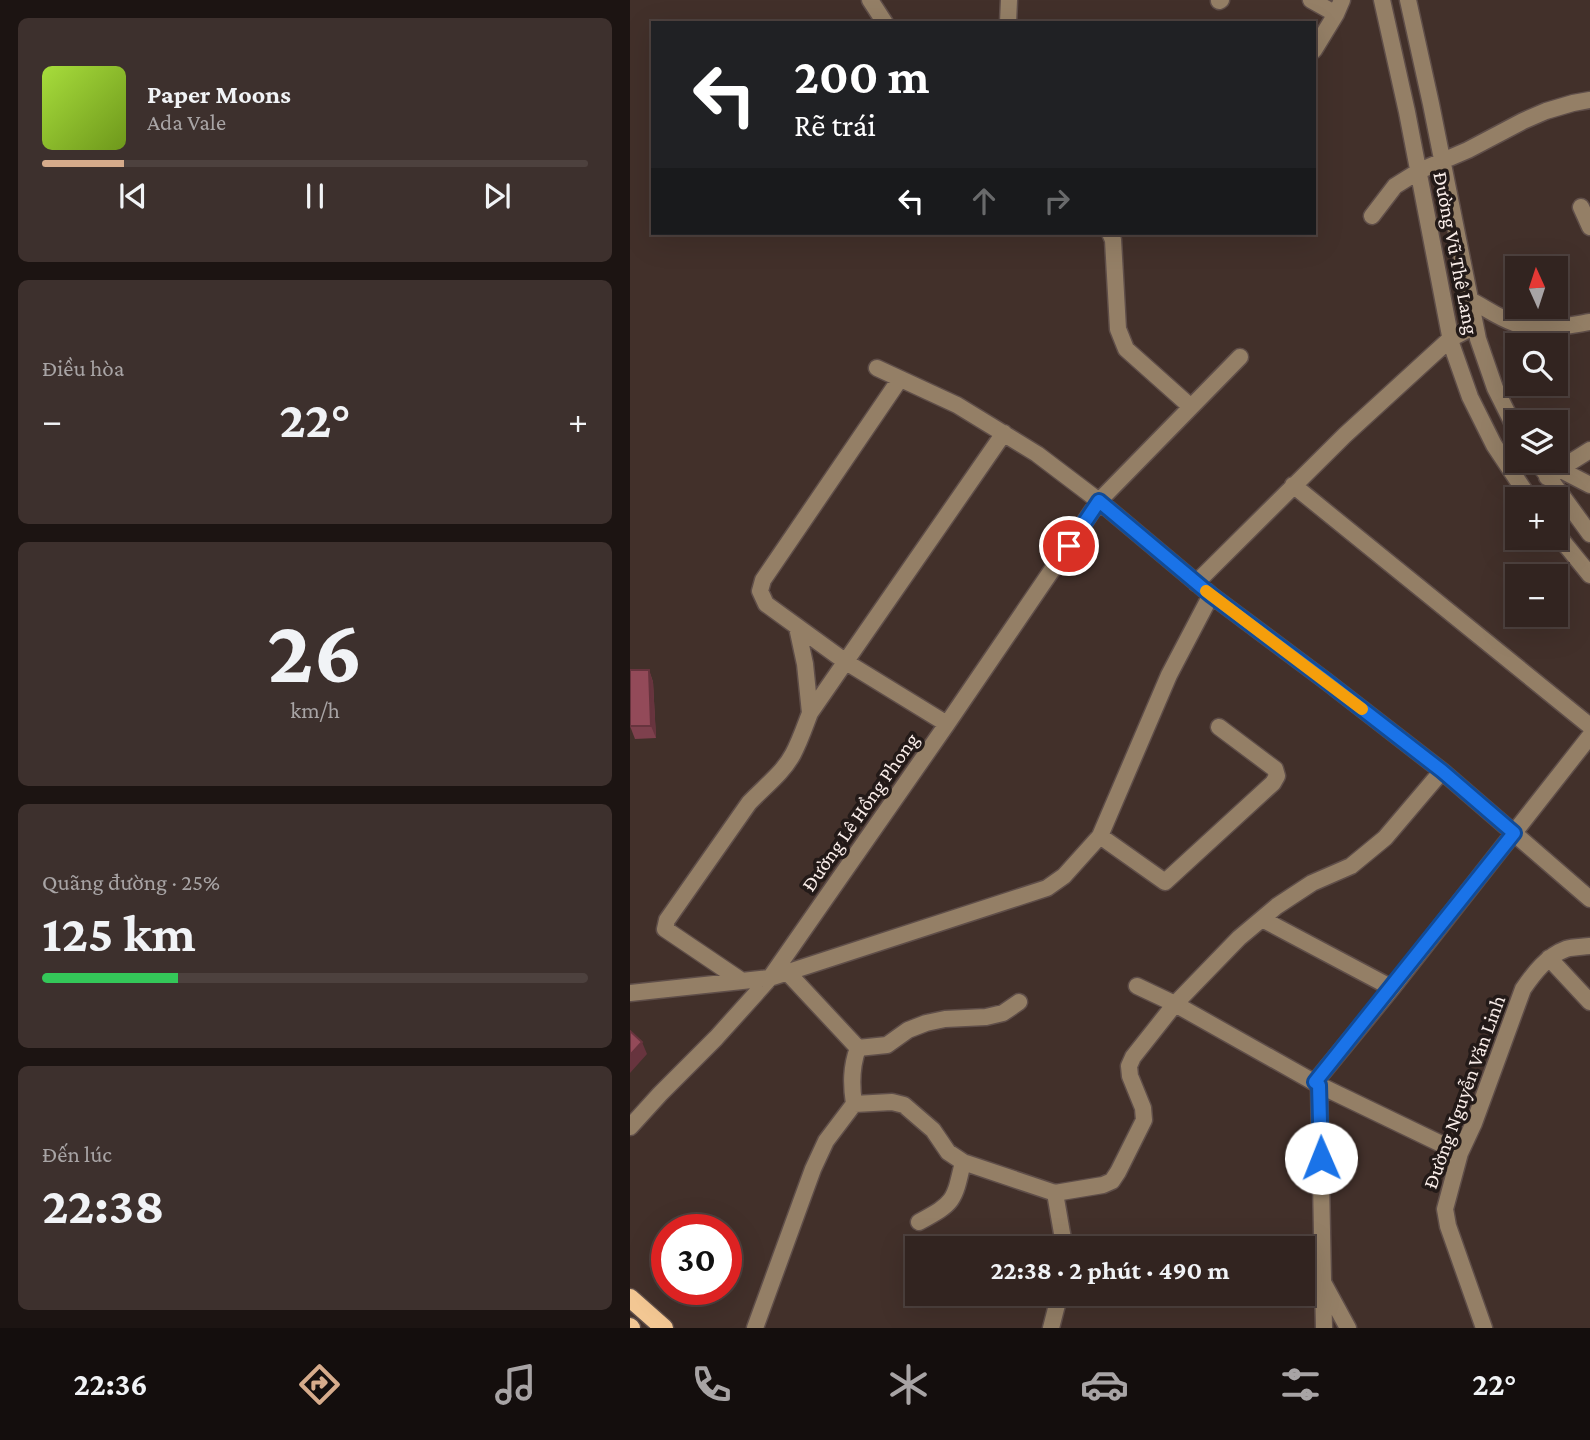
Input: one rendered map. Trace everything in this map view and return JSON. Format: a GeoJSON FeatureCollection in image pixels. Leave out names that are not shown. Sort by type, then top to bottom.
{"type":"FeatureCollection","features":[{"type":"Feature","properties":{"kind":"main road"},"geometry":{"type":"LineString","coordinates":[[630,1298],[664,1328]]}},
{"type":"Feature","properties":{"kind":"street"},"geometry":{"type":"LineString","coordinates":[[870,0],[884,21]]}},
{"type":"Feature","properties":{"kind":"street"},"geometry":{"type":"LineString","coordinates":[[1008,21],[1009,0]]}},
{"type":"Feature","properties":{"kind":"street"},"geometry":{"type":"LineString","coordinates":[[1311,0],[1339,7],[1316,47]]}},
{"type":"Feature","properties":{"kind":"street","name":"Đường Vũ Thê Lang"},"geometry":{"type":"LineString","coordinates":[[1382,0],[1419,171],[1450,339],[1471,397],[1494,445],[1522,487]]}},
{"type":"Feature","properties":{"kind":"street","name":"Đường Vũ Thê Lang"},"geometry":{"type":"LineString","coordinates":[[1408,0],[1475,326],[1495,388],[1506,410]]}},
{"type":"Feature","properties":{"kind":"street"},"geometry":{"type":"LineString","coordinates":[[1391,41],[1416,36]]}},
{"type":"Feature","properties":{"kind":"street"},"geometry":{"type":"LineString","coordinates":[[1372,216],[1395,186],[1419,171],[1546,111],[1590,100]]}},
{"type":"Feature","properties":{"kind":"street"},"geometry":{"type":"LineString","coordinates":[[1581,207],[1590,227]]}},
{"type":"Feature","properties":{"kind":"street"},"geometry":{"type":"LineString","coordinates":[[1111,235],[1118,329],[1126,349],[1191,407]]}},
{"type":"Feature","properties":{"kind":"street"},"geometry":{"type":"LineString","coordinates":[[1470,300],[1512,323],[1532,328],[1590,322]]}},
{"type":"Feature","properties":{"kind":"street"},"geometry":{"type":"LineString","coordinates":[[1196,583],[1345,435],[1450,339],[1475,326]]}},
{"type":"Feature","properties":{"kind":"street","name":"Đường Lê Hồng Phong"},"geometry":{"type":"LineString","coordinates":[[630,1127],[770,978],[1099,501],[1240,357]]}},
{"type":"Feature","properties":{"kind":"street"},"geometry":{"type":"LineString","coordinates":[[877,368],[957,405],[1037,454],[1099,501],[1211,595],[1442,771],[1590,899]]}},
{"type":"Feature","properties":{"kind":"street"},"geometry":{"type":"LineString","coordinates":[[900,379],[763,580],[760,592],[766,604],[846,662],[947,724]]}},
{"type":"Feature","properties":{"kind":"street"},"geometry":{"type":"LineString","coordinates":[[742,981],[665,929],[667,920],[749,803],[779,773],[793,754],[810,713],[1004,433]]}},
{"type":"Feature","properties":{"kind":"street"},"geometry":{"type":"LineString","coordinates":[[1568,464],[1590,450]]}},
{"type":"Feature","properties":{"kind":"street"},"geometry":{"type":"LineString","coordinates":[[1553,473],[1590,485]]}},
{"type":"Feature","properties":{"kind":"street"},"geometry":{"type":"LineString","coordinates":[[1553,473],[1590,534]]}},
{"type":"Feature","properties":{"kind":"street"},"geometry":{"type":"LineString","coordinates":[[1293,485],[1590,726]]}},
{"type":"Feature","properties":{"kind":"street"},"geometry":{"type":"LineString","coordinates":[[1568,548],[1590,575]]}},
{"type":"Feature","properties":{"kind":"street"},"geometry":{"type":"LineString","coordinates":[[630,993],[770,978],[1047,888],[1064,876],[1100,836],[1169,676],[1211,595]]}},
{"type":"Feature","properties":{"kind":"street"},"geometry":{"type":"LineString","coordinates":[[797,627],[805,664],[810,713]]}},
{"type":"Feature","properties":{"kind":"street"},"geometry":{"type":"LineString","coordinates":[[1100,836],[1165,882],[1273,783],[1277,776],[1275,769],[1219,727]]}},
{"type":"Feature","properties":{"kind":"street"},"geometry":{"type":"LineString","coordinates":[[1324,1328],[1317,1084],[1590,736]]}},
{"type":"Feature","properties":{"kind":"street"},"geometry":{"type":"LineString","coordinates":[[853,1104],[892,1102],[904,1105],[933,1129],[948,1152],[963,1162],[1055,1193],[1112,1181],[1144,1120],[1143,1108],[1130,1076],[1129,1066],[1133,1057],[1175,1004],[1238,938],[1277,906],[1312,883],[1351,866],[1385,838],[1442,771]]}},
{"type":"Feature","properties":{"kind":"street"},"geometry":{"type":"LineString","coordinates":[[1262,919],[1392,988]]}},
{"type":"Feature","properties":{"kind":"street"},"geometry":{"type":"LineString","coordinates":[[1590,946],[1567,949],[1549,958],[1590,1002]]}},
{"type":"Feature","properties":{"kind":"street","name":"Đường Nguyễn Văn Linh"},"geometry":{"type":"LineString","coordinates":[[1485,1328],[1448,1226],[1445,1209],[1460,1153],[1474,1123],[1523,989],[1549,958]]}},
{"type":"Feature","properties":{"kind":"street"},"geometry":{"type":"LineString","coordinates":[[788,973],[858,1048]]}},
{"type":"Feature","properties":{"kind":"street"},"geometry":{"type":"LineString","coordinates":[[1137,986],[1175,1004],[1317,1084],[1460,1153]]}},
{"type":"Feature","properties":{"kind":"street"},"geometry":{"type":"LineString","coordinates":[[858,1048],[887,1045],[908,1030],[926,1023],[1003,1013],[1019,1002]]}},
{"type":"Feature","properties":{"kind":"street"},"geometry":{"type":"LineString","coordinates":[[755,1328],[813,1169],[826,1141],[853,1104],[851,1079],[858,1048]]}},
{"type":"Feature","properties":{"kind":"street"},"geometry":{"type":"LineString","coordinates":[[919,1222],[945,1208],[953,1198],[963,1162]]}},
{"type":"Feature","properties":{"kind":"street"},"geometry":{"type":"LineString","coordinates":[[1055,1193],[1062,1236]]}},
{"type":"Feature","properties":{"kind":"street"},"geometry":{"type":"LineString","coordinates":[[1323,1281],[1348,1328]]}},
{"type":"Feature","properties":{"kind":"street"},"geometry":{"type":"LineString","coordinates":[[1051,1328],[1056,1306]]}},
{"type":"Feature","properties":{"kind":"building"},"geometry":{"type":"Polygon","coordinates":[[[630,670],[649,670],[651,726],[630,726],[630,670]]]}},
{"type":"Feature","properties":{"kind":"building"},"geometry":{"type":"Polygon","coordinates":[[[630,1031],[642,1042],[630,1055],[630,1031]]]}},
{"type":"Feature","properties":{"kind":"slow traffic"},"geometry":{"type":"LineString","coordinates":[[1206,591],[1362,709]]}},
{"type":"Feature","properties":{"kind":"route"},"geometry":{"type":"LineString","coordinates":[[1069,546],[1099,501],[1211,595],[1442,771],[1514,833],[1315,1082],[1319,1085],[1321,1158]]}}]}
